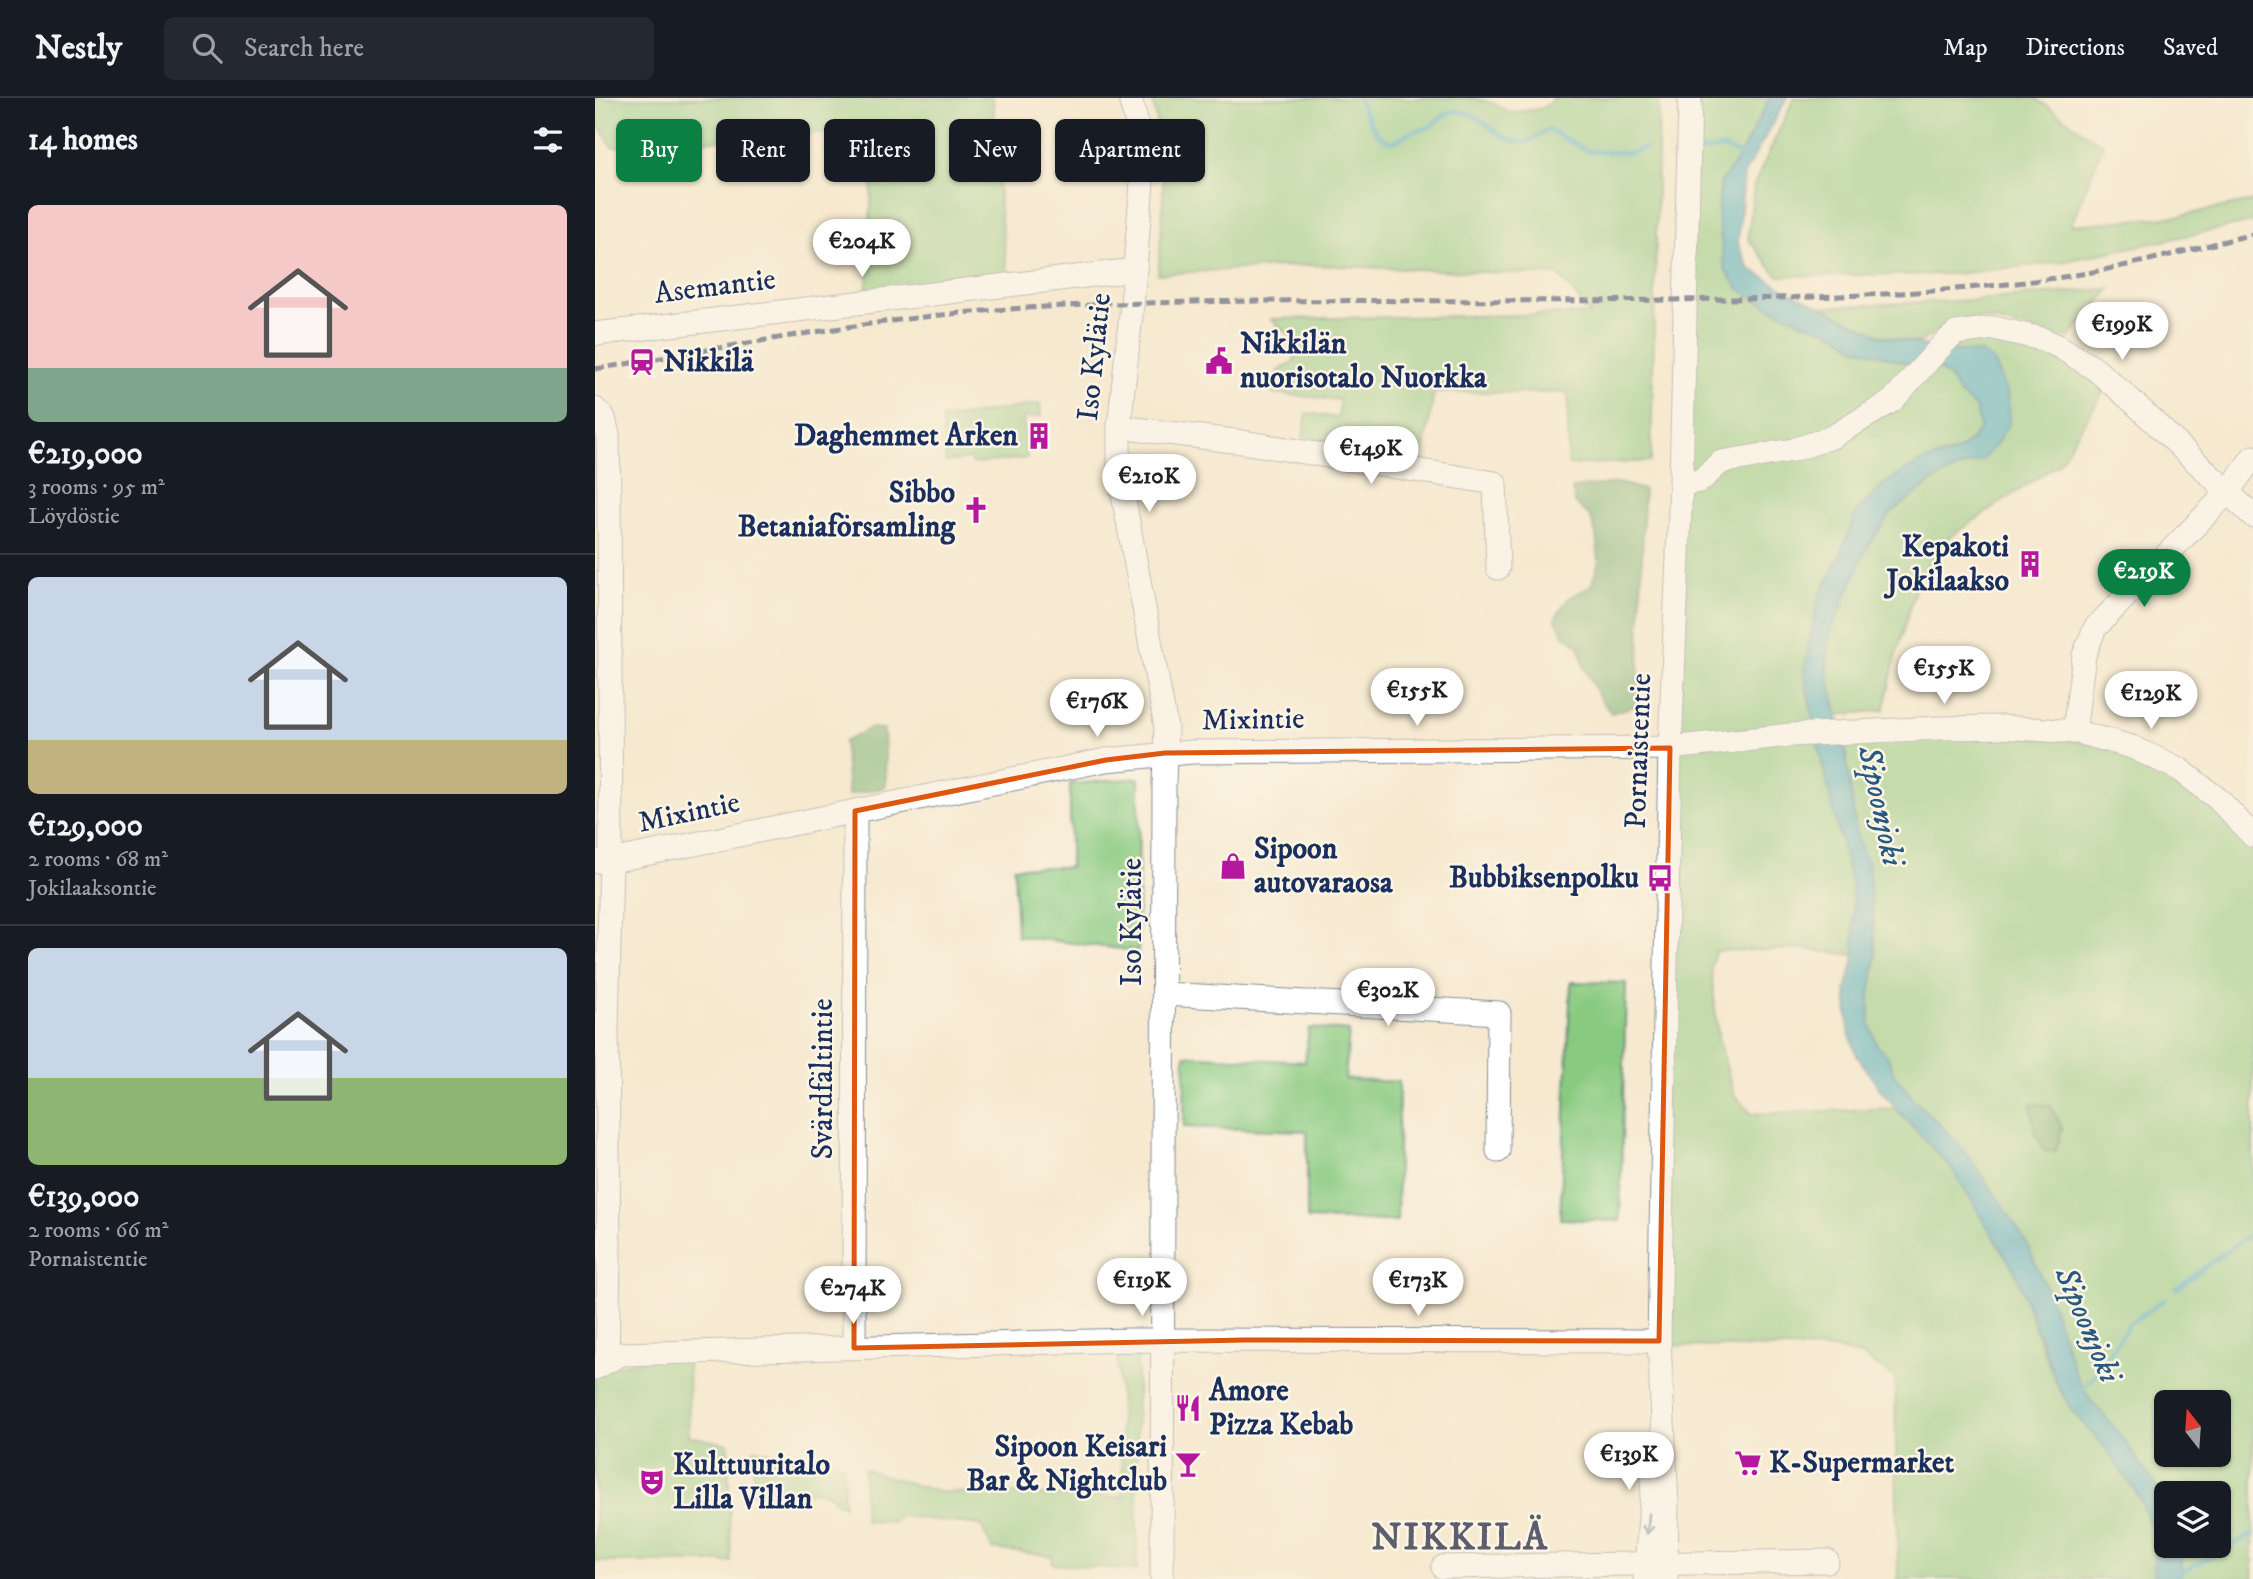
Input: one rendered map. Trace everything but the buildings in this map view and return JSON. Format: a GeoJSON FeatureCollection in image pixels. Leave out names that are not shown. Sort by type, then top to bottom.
{"type":"FeatureCollection","features":[{"type":"Feature","properties":{"kind":"street","name":"Iso Kylätie"},"geometry":{"type":"LineString","coordinates":[[1130,98],[1137,124],[1142,182],[1119,427],[1119,472],[1166,727],[1162,1579]]}},
{"type":"Feature","properties":{"kind":"street","name":"Pornaistentie"},"geometry":{"type":"LineString","coordinates":[[1655,1572],[1661,1407],[1659,1341],[1670,748],[1681,484],[1690,98]]}},
{"type":"Feature","properties":{"kind":"street","name":"Asemantie"},"geometry":{"type":"LineString","coordinates":[[595,334],[1135,270]]}},
{"type":"Feature","properties":{"kind":"street"},"geometry":{"type":"LineString","coordinates":[[1681,484],[1700,481],[1721,462],[1793,450],[1832,437],[1892,401],[1944,343],[1956,334],[1994,328],[2029,335],[2060,347],[2110,381],[2253,516]]}},
{"type":"Feature","properties":{"kind":"street"},"geometry":{"type":"LineString","coordinates":[[595,409],[604,418],[608,435],[601,1031],[609,1260],[601,1364]]}},
{"type":"Feature","properties":{"kind":"street"},"geometry":{"type":"LineString","coordinates":[[1119,427],[1242,442],[1495,483],[1498,568]]}},
{"type":"Feature","properties":{"kind":"street"},"geometry":{"type":"LineString","coordinates":[[2074,732],[2084,655],[2095,628],[2228,492],[2253,457]]}},
{"type":"Feature","properties":{"kind":"street","name":"Mixintie"},"geometry":{"type":"LineString","coordinates":[[603,861],[1105,760],[1165,753],[1670,748],[1790,735],[1886,729],[2002,727],[2074,732],[2132,747],[2179,769],[2218,799],[2252,832]]}},
{"type":"Feature","properties":{"kind":"street","name":"Svärdfältintie"},"geometry":{"type":"LineString","coordinates":[[854,1348],[855,811]]}},
{"type":"Feature","properties":{"kind":"street"},"geometry":{"type":"LineString","coordinates":[[1164,994],[1499,1013],[1498,1151]]}},
{"type":"Feature","properties":{"kind":"street"},"geometry":{"type":"LineString","coordinates":[[601,1364],[621,1354],[1162,1340],[1659,1341]]}},
{"type":"Feature","properties":{"kind":"street"},"geometry":{"type":"LineString","coordinates":[[1443,1567],[1655,1572],[1827,1561]]}},
{"type":"Feature","properties":{"kind":"highlighted area"},"geometry":{"type":"Polygon","coordinates":[[[1670,748],[1659,1341],[1245,1340],[854,1348],[855,811],[1106,760],[1165,753],[1670,748]]]}},
{"type":"Feature","properties":{"kind":"green space"},"geometry":{"type":"Polygon","coordinates":[[[595,98],[993,98],[994,119],[949,119],[949,182],[998,182],[1009,284],[866,301],[872,182],[935,182],[935,119],[824,119],[824,132],[810,133],[810,119],[716,119],[716,140],[702,141],[702,119],[616,119],[616,147],[612,147],[595,119],[595,98]]]}},
{"type":"Feature","properties":{"kind":"green space"},"geometry":{"type":"Polygon","coordinates":[[[1151,98],[1471,98],[1493,103],[1510,113],[1540,109],[1551,102],[1552,98],[1659,98],[1651,461],[1568,465],[1568,393],[1434,392],[1423,455],[1303,437],[1307,413],[1338,418],[1340,400],[1272,393],[1277,372],[1295,360],[1292,338],[1271,319],[1591,314],[1559,275],[1312,265],[1158,274],[1163,182],[1205,182],[1205,119],[1157,119],[1151,98]]]}},
{"type":"Feature","properties":{"kind":"green space"},"geometry":{"type":"Polygon","coordinates":[[[1690,98],[1770,98],[1740,155],[1720,184],[1739,289],[1771,308],[1830,331],[1855,347],[1906,363],[1937,367],[1976,408],[1980,429],[1963,447],[1952,453],[1939,455],[1856,513],[1842,551],[1818,600],[1804,671],[1816,737],[1852,887],[1855,955],[1803,949],[1715,951],[1711,967],[1718,1037],[1734,1094],[1751,1114],[1895,1108],[1952,1169],[2016,1273],[2043,1351],[2072,1411],[2103,1445],[2140,1498],[2154,1535],[2154,1579],[1898,1579],[1895,1377],[1862,1356],[1835,1349],[1680,1346],[1659,1341],[1690,98]]]}},
{"type":"Feature","properties":{"kind":"green space"},"geometry":{"type":"Polygon","coordinates":[[[1794,98],[2035,98],[2103,145],[2071,225],[2179,216],[2253,201],[2253,222],[2061,262],[1955,274],[1778,276],[1748,239],[1754,185],[1794,98]]]}},
{"type":"Feature","properties":{"kind":"green space"},"geometry":{"type":"Polygon","coordinates":[[[2110,289],[2068,339],[1982,318],[1956,320],[1918,343],[1882,336],[1820,307],[1974,300],[2110,289]]]}},
{"type":"Feature","properties":{"kind":"green space"},"geometry":{"type":"Polygon","coordinates":[[[1994,328],[2110,381],[2059,463],[1944,541],[1918,579],[1895,659],[1884,710],[1837,715],[1827,671],[1829,636],[1866,549],[1891,513],[1931,482],[1963,466],[1981,461],[1981,353],[1945,350],[1994,328]]]}},
{"type":"Feature","properties":{"kind":"green space"},"geometry":{"type":"Polygon","coordinates":[[[1040,404],[1041,416],[1023,418],[1027,458],[972,464],[971,459],[946,462],[942,419],[1040,404]]]}},
{"type":"Feature","properties":{"kind":"green space"},"geometry":{"type":"Polygon","coordinates":[[[1619,483],[1644,490],[1638,705],[1611,713],[1599,697],[1584,667],[1579,646],[1564,635],[1555,618],[1569,598],[1591,586],[1599,561],[1596,535],[1590,516],[1575,503],[1572,488],[1619,483]]]}},
{"type":"Feature","properties":{"kind":"green space"},"geometry":{"type":"Polygon","coordinates":[[[870,728],[884,729],[886,785],[848,795],[844,742],[870,728]]]}},
{"type":"Feature","properties":{"kind":"green space"},"geometry":{"type":"Polygon","coordinates":[[[1940,728],[2132,747],[2253,836],[2253,1579],[2181,1579],[2181,1558],[2231,1558],[2231,1481],[2154,1483],[2115,1428],[2090,1400],[2075,1373],[2047,1290],[2027,1244],[2004,1207],[1948,1133],[1914,1100],[1894,1074],[1888,1057],[1877,1046],[1870,1024],[1869,1000],[1876,956],[1868,863],[1857,840],[1845,747],[1940,728]]]}},
{"type":"Feature","properties":{"kind":"green space"},"geometry":{"type":"Polygon","coordinates":[[[1139,778],[1138,951],[1017,936],[1014,867],[1070,867],[1070,784],[1139,778]]]}},
{"type":"Feature","properties":{"kind":"green space"},"geometry":{"type":"Polygon","coordinates":[[[1571,982],[1626,983],[1620,1221],[1560,1219],[1571,982]]]}},
{"type":"Feature","properties":{"kind":"green space"},"geometry":{"type":"Polygon","coordinates":[[[1309,1028],[1349,1031],[1345,1079],[1399,1082],[1397,1221],[1307,1219],[1307,1131],[1184,1127],[1185,1055],[1305,1062],[1309,1028]]]}},
{"type":"Feature","properties":{"kind":"green space"},"geometry":{"type":"Polygon","coordinates":[[[2031,1104],[2050,1105],[2062,1128],[2056,1151],[2044,1151],[2035,1130],[2031,1104]]]}},
{"type":"Feature","properties":{"kind":"green space"},"geometry":{"type":"Polygon","coordinates":[[[1135,1350],[1137,1359],[1137,1570],[1053,1564],[1052,1556],[992,1549],[981,1525],[900,1516],[892,1522],[864,1521],[864,1469],[938,1492],[1123,1497],[1118,1358],[1120,1352],[1135,1350]]]}},
{"type":"Feature","properties":{"kind":"green space"},"geometry":{"type":"Polygon","coordinates":[[[688,1352],[689,1436],[728,1444],[731,1562],[595,1562],[595,1369],[688,1352]]]}},
{"type":"Feature","properties":{"kind":"green space"},"geometry":{"type":"Polygon","coordinates":[[[754,1449],[843,1466],[844,1505],[837,1503],[827,1492],[753,1492],[754,1449]]]}},
{"type":"Feature","properties":{"kind":"water"},"geometry":{"type":"Polygon","coordinates":[[[1770,98],[1787,98],[1744,174],[1738,244],[1749,268],[1788,291],[1882,336],[1945,350],[1981,353],[1993,361],[2008,396],[2009,423],[1996,445],[1981,461],[1963,466],[1931,482],[1891,513],[1866,549],[1829,636],[1827,671],[1845,747],[1857,840],[1868,863],[1876,956],[1869,1000],[1870,1024],[1877,1046],[1888,1057],[1894,1074],[1914,1100],[1970,1159],[2027,1244],[2047,1290],[2075,1373],[2090,1400],[2115,1428],[2154,1483],[2154,1535],[2140,1498],[2103,1445],[2072,1411],[2058,1386],[2016,1273],[1952,1169],[1881,1091],[1857,1056],[1849,1032],[1846,990],[1855,955],[1852,887],[1816,737],[1804,671],[1811,631],[1818,600],[1842,551],[1856,513],[1884,484],[1920,462],[1953,454],[1971,441],[1980,429],[1976,408],[1937,367],[1906,363],[1855,347],[1830,331],[1771,308],[1739,289],[1725,269],[1718,217],[1720,184],[1740,155],[1770,98]]]}},
{"type":"Feature","properties":{"kind":"water"},"geometry":{"type":"Polygon","coordinates":[[[2154,1558],[2181,1558],[2181,1579],[2154,1579],[2154,1558]]]}},
{"type":"Feature","properties":{"kind":"waterway"},"geometry":{"type":"LineString","coordinates":[[1358,98],[1372,126],[1388,141],[1427,128],[1446,114],[1457,111],[1475,117],[1507,139],[1516,142],[1529,141],[1549,130],[1588,151],[1630,153],[1645,148]]}},
{"type":"Feature","properties":{"kind":"waterway"},"geometry":{"type":"LineString","coordinates":[[1699,151],[1725,148],[1745,157]]}},
{"type":"Feature","properties":{"kind":"waterway"},"geometry":{"type":"LineString","coordinates":[[2177,1288],[2253,1232]]}},
{"type":"Feature","properties":{"kind":"waterway","name":"Sipoonjoki"},"geometry":{"type":"LineString","coordinates":[[2080,1392],[2129,1324],[2164,1300]]}},
{"type":"Feature","properties":{"kind":"waterway"},"geometry":{"type":"LineString","coordinates":[[2176,1575],[2253,1534]]}},
{"type":"Feature","properties":{"kind":"railway"},"geometry":{"type":"LineString","coordinates":[[595,369],[864,325],[1026,308],[1187,302],[1766,298],[1954,289],[2100,271],[2253,234]]}},
{"type":"Feature","properties":{"kind":"place","name":"Nikkilän nuorisotalo Nuorkka"},"geometry":{"type":"Point","coordinates":[1219,361]}},
{"type":"Feature","properties":{"kind":"place","name":"Nikkilä"},"geometry":{"type":"Point","coordinates":[642,362]}},
{"type":"Feature","properties":{"kind":"place","name":"Daghemmet Arken"},"geometry":{"type":"Point","coordinates":[1039,436]}},
{"type":"Feature","properties":{"kind":"place","name":"Sibbo Betaniaförsamling"},"geometry":{"type":"Point","coordinates":[976,510]}},
{"type":"Feature","properties":{"kind":"place","name":"Kepakoti Jokilaakso"},"geometry":{"type":"Point","coordinates":[2030,564]}},
{"type":"Feature","properties":{"kind":"place","name":"Sipoon autovaraosa"},"geometry":{"type":"Point","coordinates":[1233,866]}},
{"type":"Feature","properties":{"kind":"place","name":"Bubbiksenpolku"},"geometry":{"type":"Point","coordinates":[1660,878]}},
{"type":"Feature","properties":{"kind":"place","name":"Amore Pizza Kebab"},"geometry":{"type":"Point","coordinates":[1188,1408]}},
{"type":"Feature","properties":{"kind":"place","name":"K-Supermarket"},"geometry":{"type":"Point","coordinates":[1748,1463]}},
{"type":"Feature","properties":{"kind":"place","name":"Sipoon Keisari Bar & Nightclub"},"geometry":{"type":"Point","coordinates":[1188,1464]}},
{"type":"Feature","properties":{"kind":"place","name":"Kulttuuritalo Lilla Villan"},"geometry":{"type":"Point","coordinates":[652,1482]}},
{"type":"Feature","properties":{"kind":"district","name":"NIKKILÄ"},"geometry":{"type":"Point","coordinates":[1460,1538]}}]}
